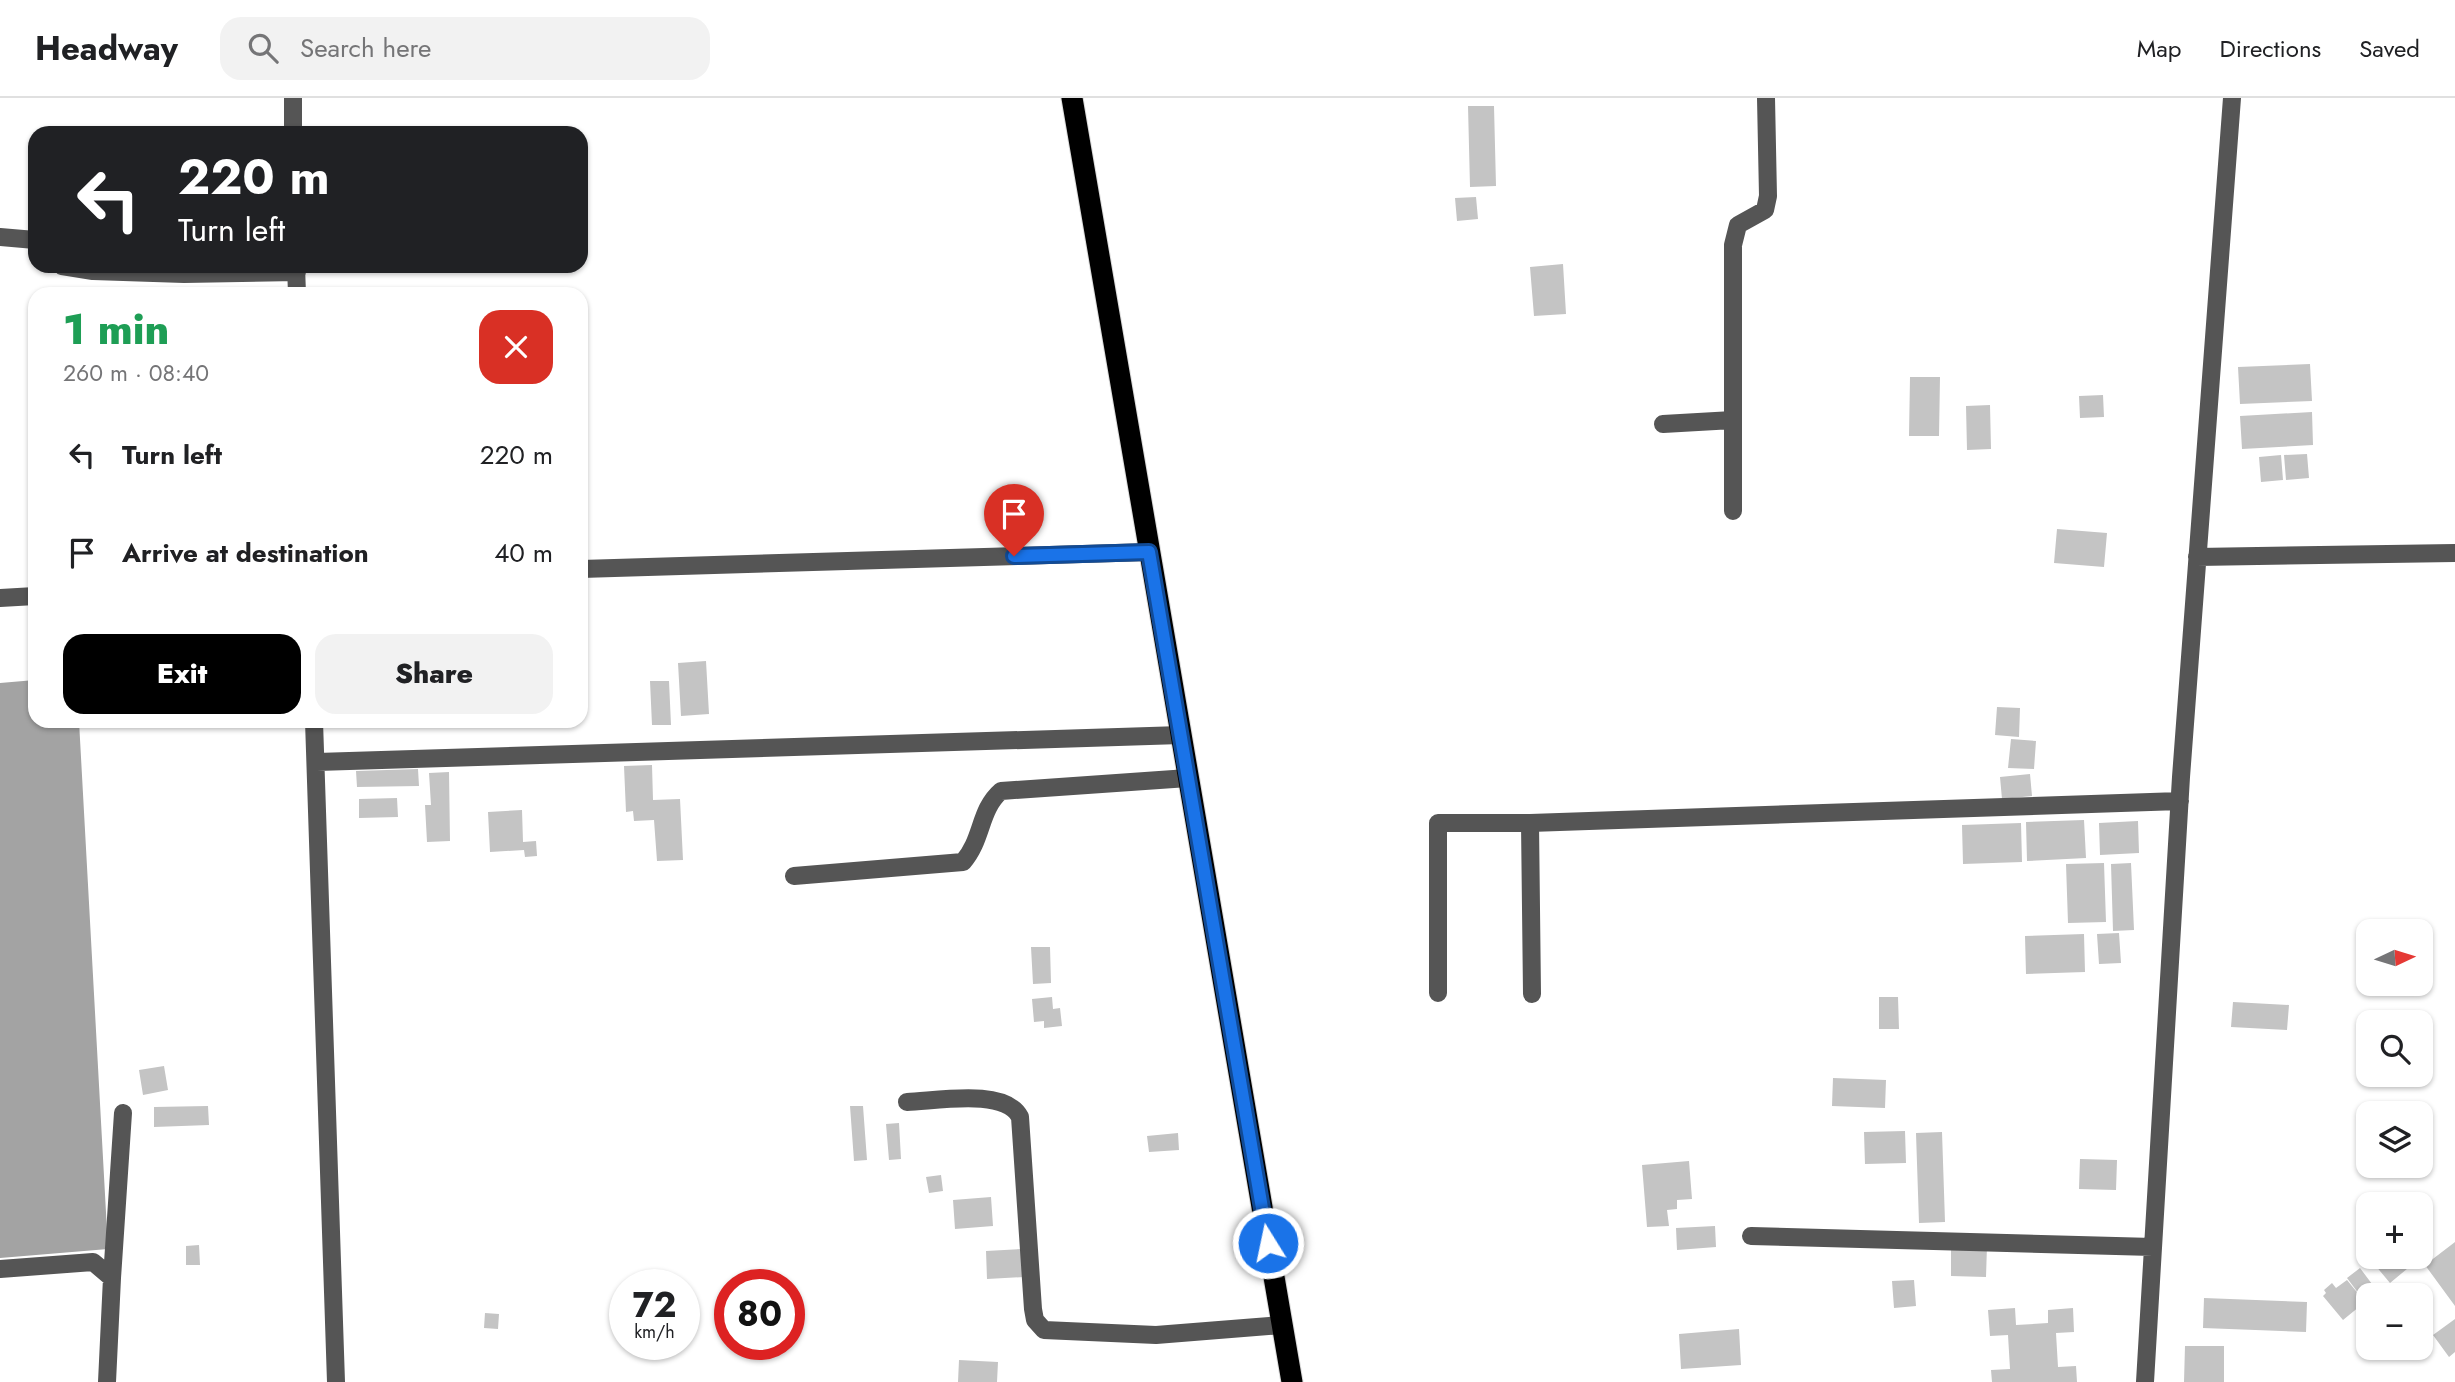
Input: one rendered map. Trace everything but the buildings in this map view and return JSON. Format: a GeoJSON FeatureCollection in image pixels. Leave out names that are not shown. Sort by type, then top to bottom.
{"type":"FeatureCollection","features":[{"type":"Feature","properties":{"kind":"highway"},"geometry":{"type":"LineString","coordinates":[[1072,98],[1292,1382]]}},
{"type":"Feature","properties":{"kind":"street"},"geometry":{"type":"LineString","coordinates":[[293,98],[293,126]]}},
{"type":"Feature","properties":{"kind":"street"},"geometry":{"type":"LineString","coordinates":[[1733,511],[1733,244],[1738,225],[1765,210],[1768,196],[1766,98]]}},
{"type":"Feature","properties":{"kind":"street"},"geometry":{"type":"LineString","coordinates":[[2145,1382],[2180,801],[2232,98]]}},
{"type":"Feature","properties":{"kind":"street"},"geometry":{"type":"LineString","coordinates":[[0,237],[28,239]]}},
{"type":"Feature","properties":{"kind":"street"},"geometry":{"type":"LineString","coordinates":[[154,273],[207,273]]}},
{"type":"Feature","properties":{"kind":"street"},"geometry":{"type":"LineString","coordinates":[[1663,424],[1733,421]]}},
{"type":"Feature","properties":{"kind":"street"},"geometry":{"type":"LineString","coordinates":[[588,569],[1149,552]]}},
{"type":"Feature","properties":{"kind":"street"},"geometry":{"type":"LineString","coordinates":[[2197,557],[2455,552]]}},
{"type":"Feature","properties":{"kind":"street"},"geometry":{"type":"LineString","coordinates":[[0,598],[28,596]]}},
{"type":"Feature","properties":{"kind":"street"},"geometry":{"type":"LineString","coordinates":[[315,728],[337,1382]]}},
{"type":"Feature","properties":{"kind":"street"},"geometry":{"type":"LineString","coordinates":[[317,762],[1181,735]]}},
{"type":"Feature","properties":{"kind":"street"},"geometry":{"type":"LineString","coordinates":[[794,876],[962,862],[976,847],[984,817],[993,799],[1001,792],[1188,778]]}},
{"type":"Feature","properties":{"kind":"street"},"geometry":{"type":"LineString","coordinates":[[1438,993],[1438,823],[1530,823],[2180,801]]}},
{"type":"Feature","properties":{"kind":"street"},"geometry":{"type":"LineString","coordinates":[[1530,823],[1532,994]]}},
{"type":"Feature","properties":{"kind":"street"},"geometry":{"type":"LineString","coordinates":[[907,1102],[996,1099],[1015,1108],[1020,1117],[1033,1309],[1035,1320],[1044,1330],[1156,1335],[1282,1325]]}},
{"type":"Feature","properties":{"kind":"street"},"geometry":{"type":"LineString","coordinates":[[107,1382],[123,1113]]}},
{"type":"Feature","properties":{"kind":"street"},"geometry":{"type":"LineString","coordinates":[[1751,1237],[2153,1247]]}},
{"type":"Feature","properties":{"kind":"street"},"geometry":{"type":"LineString","coordinates":[[0,1269],[93,1262],[112,1278]]}},
{"type":"Feature","properties":{"kind":"shaded area"},"geometry":{"type":"Polygon","coordinates":[[[28,681],[28,728],[79,728],[108,1249],[0,1258],[0,683],[28,681]]]}},
{"type":"Feature","properties":{"kind":"route"},"geometry":{"type":"LineString","coordinates":[[1014,556],[1149,552],[1268,1243]]}}]}
